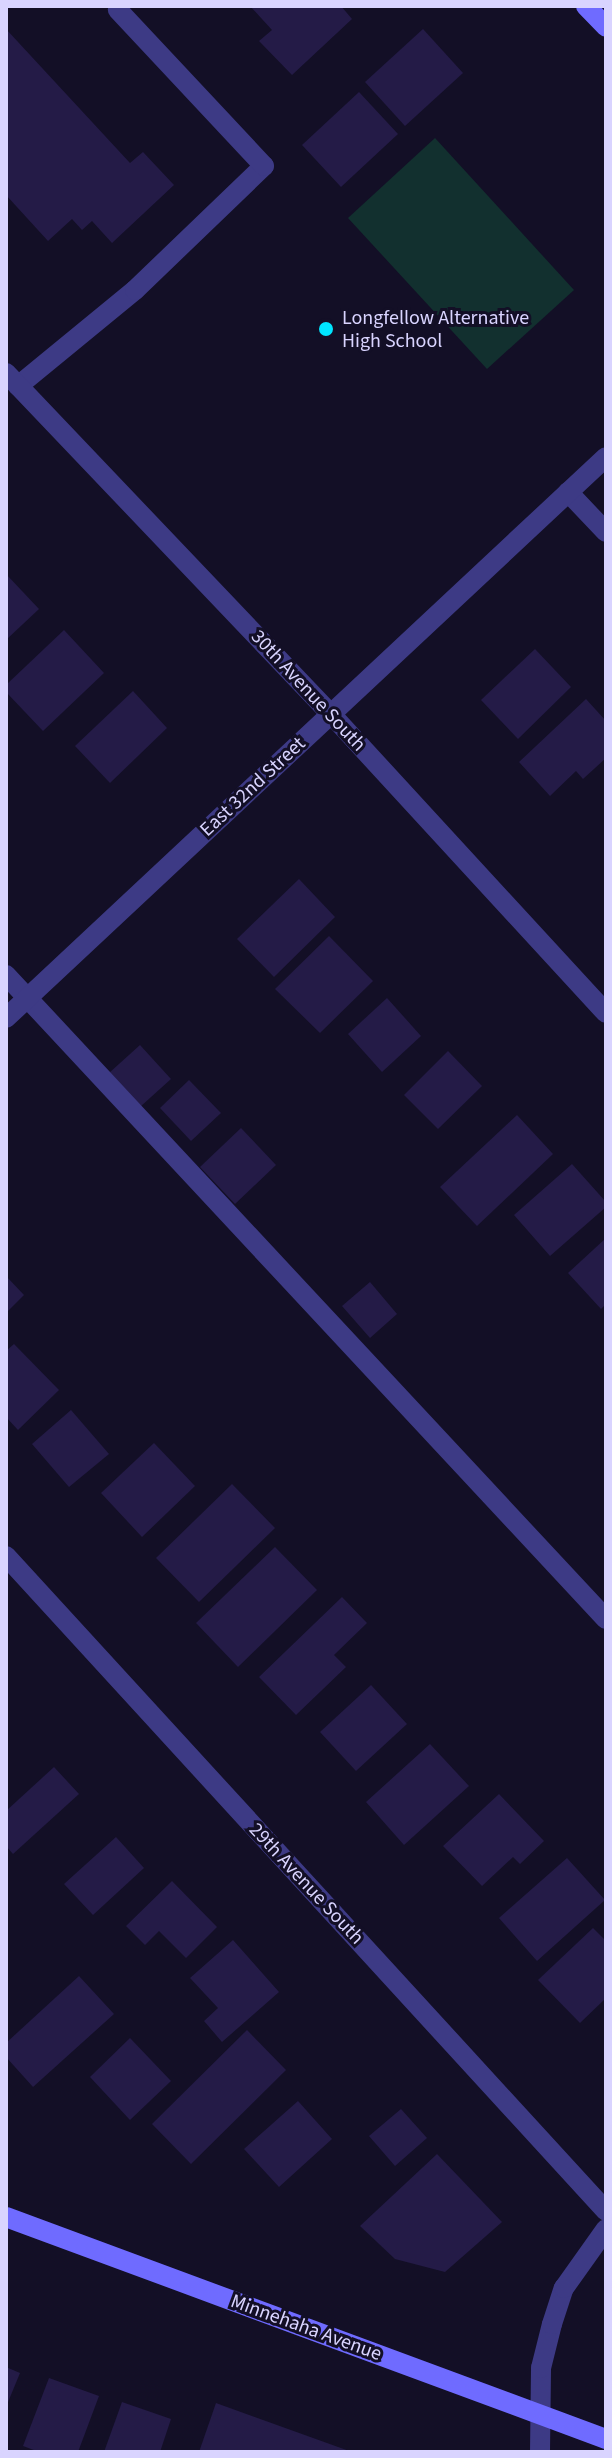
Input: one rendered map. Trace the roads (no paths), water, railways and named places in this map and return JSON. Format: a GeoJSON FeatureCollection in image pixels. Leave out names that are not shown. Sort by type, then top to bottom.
{"type":"FeatureCollection","features":[{"type":"Feature","properties":{"kind":"main road"},"geometry":{"type":"LineString","coordinates":[[586,6],[606,27]]}},
{"type":"Feature","properties":{"kind":"main road","name":"Minnehaha Avenue"},"geometry":{"type":"LineString","coordinates":[[6,2217],[606,2439]]}},
{"type":"Feature","properties":{"kind":"street"},"geometry":{"type":"LineString","coordinates":[[12,380],[135,290],[264,166],[118,10]]}},
{"type":"Feature","properties":{"kind":"street","name":"30th Avenue South"},"geometry":{"type":"LineString","coordinates":[[12,380],[331,714],[606,1013]]}},
{"type":"Feature","properties":{"kind":"street","name":"East 32nd Street"},"geometry":{"type":"LineString","coordinates":[[6,1018],[606,457]]}},
{"type":"Feature","properties":{"kind":"street"},"geometry":{"type":"LineString","coordinates":[[568,492],[606,532]]}},
{"type":"Feature","properties":{"kind":"street"},"geometry":{"type":"LineString","coordinates":[[6,975],[606,1619]]}},
{"type":"Feature","properties":{"kind":"street","name":"29th Avenue South"},"geometry":{"type":"LineString","coordinates":[[7,1560],[606,2211]]}},
{"type":"Feature","properties":{"kind":"street"},"geometry":{"type":"LineString","coordinates":[[540,2452],[541,2368],[564,2288],[606,2229]]}},
{"type":"Feature","properties":{"kind":"place","name":"Longfellow Alternative High School"},"geometry":{"type":"Point","coordinates":[326,329]}}]}
